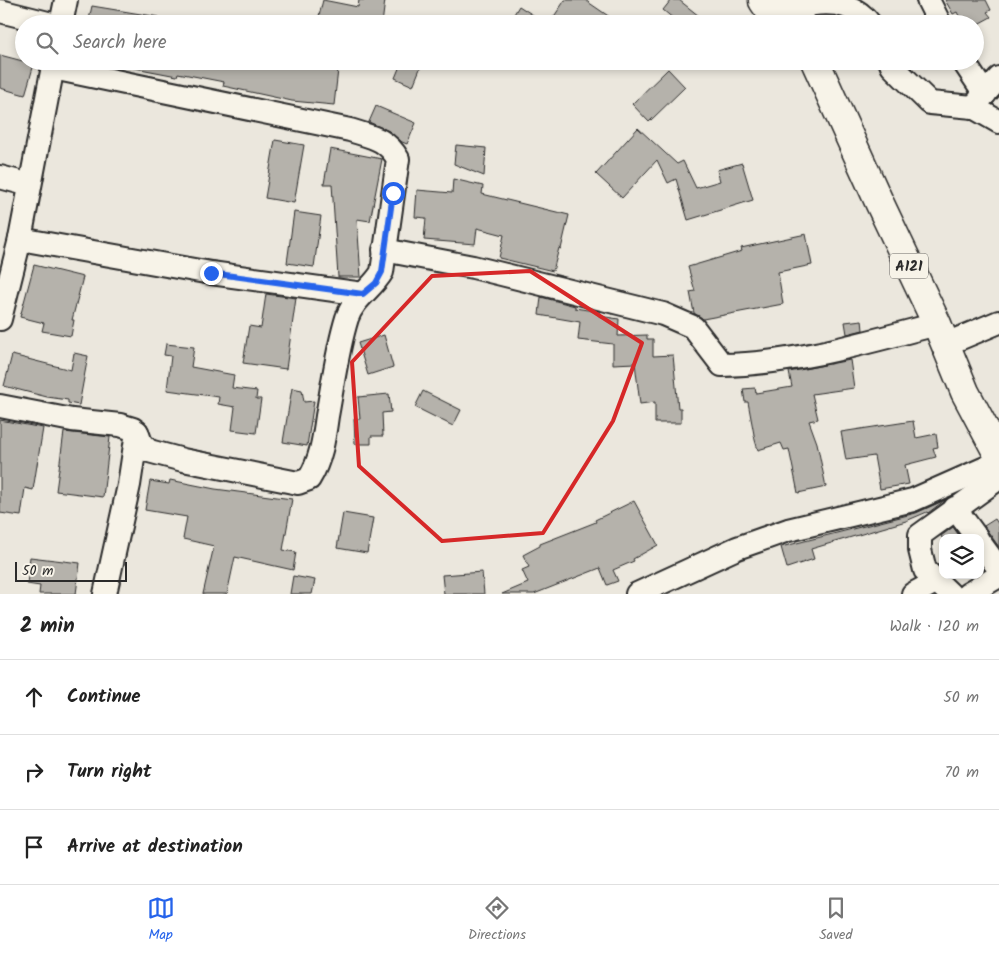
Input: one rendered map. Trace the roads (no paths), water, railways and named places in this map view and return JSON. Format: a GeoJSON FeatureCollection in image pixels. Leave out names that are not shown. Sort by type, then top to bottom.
{"type":"FeatureCollection","features":[{"type":"Feature","properties":{"kind":"main road"},"geometry":{"type":"LineString","coordinates":[[763,0],[791,14]]}},
{"type":"Feature","properties":{"kind":"main road","name":"A121"},"geometry":{"type":"LineString","coordinates":[[816,70],[941,335],[965,392],[999,456]]}},
{"type":"Feature","properties":{"kind":"street"},"geometry":{"type":"LineString","coordinates":[[63,15],[66,0]]}},
{"type":"Feature","properties":{"kind":"street"},"geometry":{"type":"LineString","coordinates":[[791,14],[825,0],[842,1],[865,15]]}},
{"type":"Feature","properties":{"kind":"street"},"geometry":{"type":"LineString","coordinates":[[928,0],[936,15]]}},
{"type":"Feature","properties":{"kind":"street"},"geometry":{"type":"LineString","coordinates":[[0,10],[19,15]]}},
{"type":"Feature","properties":{"kind":"street"},"geometry":{"type":"LineString","coordinates":[[0,320],[6,268],[20,239],[53,70]]}},
{"type":"Feature","properties":{"kind":"street"},"geometry":{"type":"LineString","coordinates":[[0,406],[72,420],[133,428],[137,432],[141,443],[149,452],[298,483],[309,479],[316,468],[322,447],[337,363],[348,317],[354,304],[376,283],[382,272],[398,159],[392,149],[381,140],[350,130],[77,70]]}},
{"type":"Feature","properties":{"kind":"street"},"geometry":{"type":"LineString","coordinates":[[896,70],[930,103],[986,93]]}},
{"type":"Feature","properties":{"kind":"street"},"geometry":{"type":"LineString","coordinates":[[969,70],[986,93],[999,122]]}},
{"type":"Feature","properties":{"kind":"street"},"geometry":{"type":"LineString","coordinates":[[0,177],[30,185]]}},
{"type":"Feature","properties":{"kind":"street"},"geometry":{"type":"LineString","coordinates":[[20,239],[211,273],[363,294]]}},
{"type":"Feature","properties":{"kind":"street"},"geometry":{"type":"LineString","coordinates":[[384,250],[473,267],[663,314],[693,327],[722,365],[750,365],[941,335],[999,322]]}},
{"type":"Feature","properties":{"kind":"street"},"geometry":{"type":"LineString","coordinates":[[105,594],[129,485],[137,432]]}},
{"type":"Feature","properties":{"kind":"street"},"geometry":{"type":"LineString","coordinates":[[638,594],[738,548],[788,530],[913,500],[999,462]]}},
{"type":"Feature","properties":{"kind":"street"},"geometry":{"type":"LineString","coordinates":[[943,587],[925,570],[920,550],[920,535],[999,478]]}},
{"type":"Feature","properties":{"kind":"street"},"geometry":{"type":"LineString","coordinates":[[955,508],[973,534]]}},
{"type":"Feature","properties":{"kind":"street"},"geometry":{"type":"LineString","coordinates":[[984,548],[999,569]]}},
{"type":"Feature","properties":{"kind":"street"},"geometry":{"type":"LineString","coordinates":[[968,594],[999,576]]}},
{"type":"Feature","properties":{"kind":"street"},"geometry":{"type":"LineString","coordinates":[[913,594],[943,587]]}}]}
